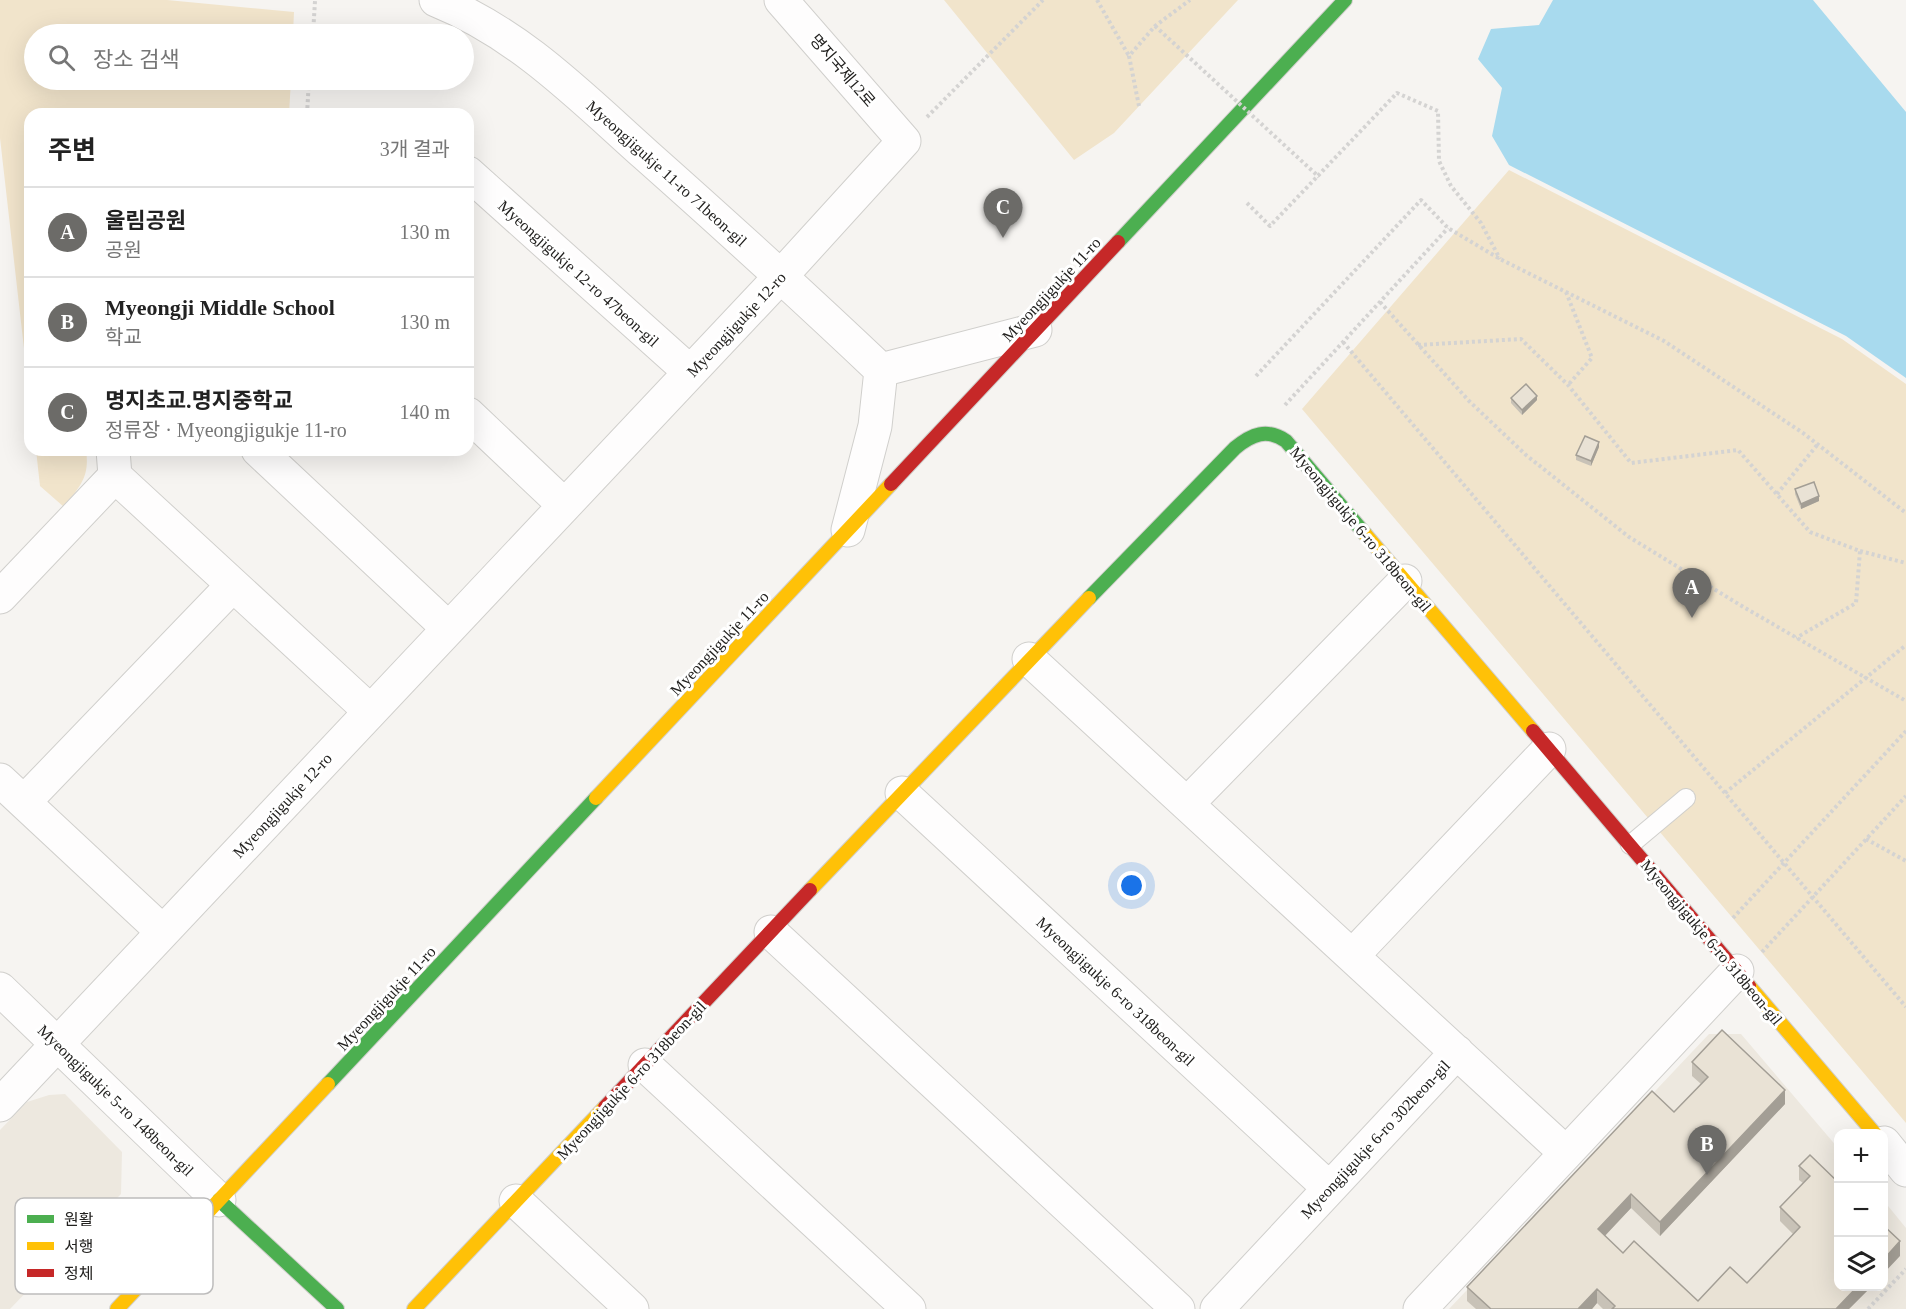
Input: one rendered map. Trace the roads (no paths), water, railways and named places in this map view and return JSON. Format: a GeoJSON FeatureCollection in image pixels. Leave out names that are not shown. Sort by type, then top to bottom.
{"type":"FeatureCollection","features":[{"type":"Feature","properties":{"kind":"street","name":"Myeongjigukje 11-ro 71beon-gil"},"geometry":{"type":"LineString","coordinates":[[436,0],[495,30],[543,62],[781,276],[881,370]]}},
{"type":"Feature","properties":{"kind":"street","name":"명지국제12로"},"geometry":{"type":"LineString","coordinates":[[782,0],[904,141]]}},
{"type":"Feature","properties":{"kind":"street","name":"Myeongjigukje 11-ro"},"geometry":{"type":"LineString","coordinates":[[213,1206],[1345,0]]}},
{"type":"Feature","properties":{"kind":"street","name":"Myeongjigukje 12-ro"},"geometry":{"type":"LineString","coordinates":[[0,1105],[781,276],[904,141]]}},
{"type":"Feature","properties":{"kind":"street","name":"Myeongjigukje 12-ro 47beon-gil"},"geometry":{"type":"LineString","coordinates":[[474,178],[690,372]]}},
{"type":"Feature","properties":{"kind":"street"},"geometry":{"type":"LineString","coordinates":[[848,530],[875,426],[881,370],[1035,330]]}},
{"type":"Feature","properties":{"kind":"street"},"geometry":{"type":"LineString","coordinates":[[474,420],[564,504]]}},
{"type":"Feature","properties":{"kind":"street","name":"Myeongjigukje 6-ro 318beon-gil"},"geometry":{"type":"LineString","coordinates":[[414,1309],[1029,658],[1235,448],[1255,433],[1268,432],[1286,441],[1630,845],[1749,962],[1871,1129]]}},
{"type":"Feature","properties":{"kind":"street"},"geometry":{"type":"LineString","coordinates":[[264,456],[448,628]]}},
{"type":"Feature","properties":{"kind":"street"},"geometry":{"type":"LineString","coordinates":[[0,597],[114,463],[233,585],[370,711]]}},
{"type":"Feature","properties":{"kind":"street"},"geometry":{"type":"LineString","coordinates":[[1187,804],[1405,581]]}},
{"type":"Feature","properties":{"kind":"street"},"geometry":{"type":"LineString","coordinates":[[24,802],[233,585]]}},
{"type":"Feature","properties":{"kind":"street"},"geometry":{"type":"LineString","coordinates":[[1029,658],[1456,1052]]}},
{"type":"Feature","properties":{"kind":"street"},"geometry":{"type":"LineString","coordinates":[[1352,956],[1549,749]]}},
{"type":"Feature","properties":{"kind":"street"},"geometry":{"type":"LineString","coordinates":[[0,780],[163,932]]}},
{"type":"Feature","properties":{"kind":"street","name":"Myeongjigukje 6-ro 318beon-gil"},"geometry":{"type":"LineString","coordinates":[[902,794],[1329,1188]]}},
{"type":"Feature","properties":{"kind":"street"},"geometry":{"type":"LineString","coordinates":[[771,932],[1178,1309]]}},
{"type":"Feature","properties":{"kind":"street"},"geometry":{"type":"LineString","coordinates":[[1420,1309],[1749,962]]}},
{"type":"Feature","properties":{"kind":"street","name":"Myeongjigukje 5-ro 148beon-gil"},"geometry":{"type":"LineString","coordinates":[[0,989],[219,1200],[337,1309]]}},
{"type":"Feature","properties":{"kind":"street","name":"Myeongjigukje 6-ro 302beon-gil"},"geometry":{"type":"LineString","coordinates":[[1217,1309],[1456,1052],[1566,1153]]}},
{"type":"Feature","properties":{"kind":"street"},"geometry":{"type":"LineString","coordinates":[[645,1065],[909,1309]]}},
{"type":"Feature","properties":{"kind":"street"},"geometry":{"type":"LineString","coordinates":[[1888,1148],[1906,1170]]}},
{"type":"Feature","properties":{"kind":"street"},"geometry":{"type":"LineString","coordinates":[[516,1201],[632,1309]]}},
{"type":"Feature","properties":{"kind":"street","name":"Myeongjigukje 11-ro"},"geometry":{"type":"LineString","coordinates":[[117,1309],[131,1294]]}},
{"type":"Feature","properties":{"kind":"lane"},"geometry":{"type":"LineString","coordinates":[[1630,845],[1686,798]]}},
{"type":"Feature","properties":{"kind":"water"},"geometry":{"type":"Polygon","coordinates":[[[1553,0],[1813,0],[1906,112],[1906,378],[1846,336],[1509,165],[1492,136],[1502,88],[1478,59],[1491,29],[1539,25],[1553,0]]]}},
{"type":"Feature","properties":{"kind":"place","name":"명지초교.명지중학교"},"geometry":{"type":"Point","coordinates":[1003,238]}},
{"type":"Feature","properties":{"kind":"place","name":"울림공원"},"geometry":{"type":"Point","coordinates":[1692,618]}},
{"type":"Feature","properties":{"kind":"place","name":"Myeongji Middle School"},"geometry":{"type":"Point","coordinates":[1707,1175]}}]}
